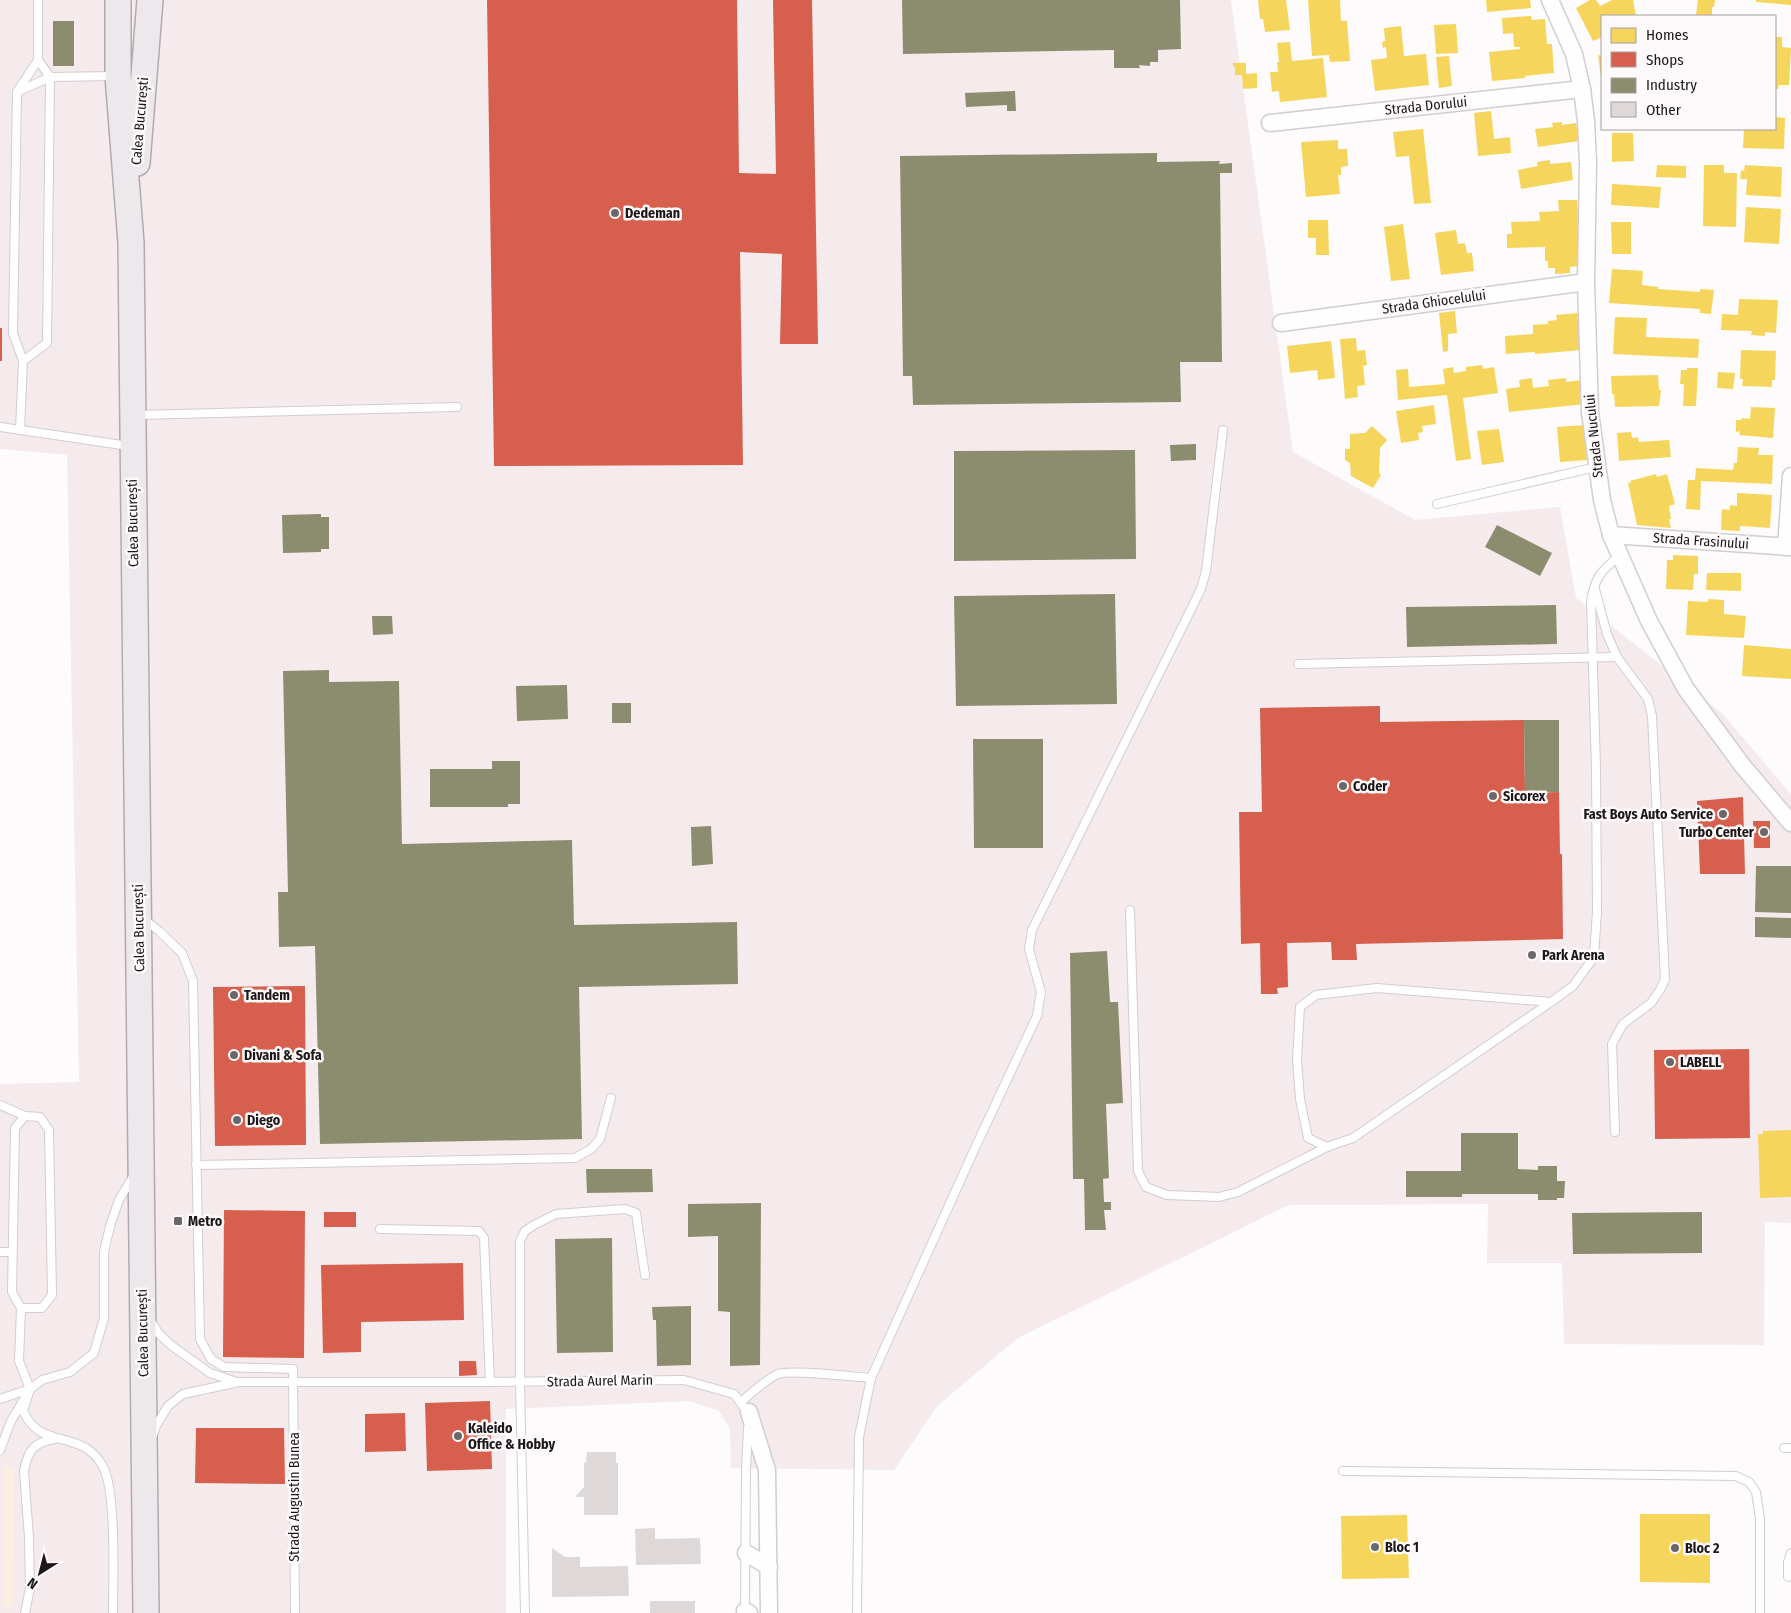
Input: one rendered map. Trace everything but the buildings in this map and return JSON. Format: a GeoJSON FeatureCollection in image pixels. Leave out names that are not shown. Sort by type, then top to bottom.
{"type":"FeatureCollection","features":[{"type":"Feature","properties":{"kind":"main road","name":"Calea București"},"geometry":{"type":"LineString","coordinates":[[118,0],[118,76],[130,243],[146,1613]]}},
{"type":"Feature","properties":{"kind":"main road","name":"Calea București"},"geometry":{"type":"LineString","coordinates":[[130,243],[150,0]]}},
{"type":"Feature","properties":{"kind":"street","name":"Strada Nucului"},"geometry":{"type":"LineString","coordinates":[[1550,0],[1574,54],[1582,89],[1586,121],[1588,162],[1586,282],[1590,412],[1596,467],[1611,534],[1649,621],[1686,689],[1742,765],[1791,823]]}},
{"type":"Feature","properties":{"kind":"street","name":"Strada Dorului"},"geometry":{"type":"LineString","coordinates":[[1270,123],[1582,89]]}},
{"type":"Feature","properties":{"kind":"street","name":"Strada Ghiocelului"},"geometry":{"type":"LineString","coordinates":[[1281,323],[1586,282]]}},
{"type":"Feature","properties":{"kind":"street"},"geometry":{"type":"LineString","coordinates":[[1789,547],[1791,476]]}},
{"type":"Feature","properties":{"kind":"street","name":"Strada Frasinului"},"geometry":{"type":"LineString","coordinates":[[1611,534],[1789,547]]}},
{"type":"Feature","properties":{"kind":"street"},"geometry":{"type":"LineString","coordinates":[[745,1407],[767,1470],[769,1613]]}},
{"type":"Feature","properties":{"kind":"street"},"geometry":{"type":"LineString","coordinates":[[746,1553],[768,1567]]}},
{"type":"Feature","properties":{"kind":"lane"},"geometry":{"type":"LineString","coordinates":[[20,430],[23,361],[14,333],[17,92],[38,60],[38,0]]}},
{"type":"Feature","properties":{"kind":"lane"},"geometry":{"type":"LineString","coordinates":[[23,361],[47,342],[50,77],[38,60]]}},
{"type":"Feature","properties":{"kind":"lane"},"geometry":{"type":"LineString","coordinates":[[17,92],[50,77],[118,76]]}},
{"type":"Feature","properties":{"kind":"lane"},"geometry":{"type":"LineString","coordinates":[[132,415],[457,407]]}},
{"type":"Feature","properties":{"kind":"lane"},"geometry":{"type":"LineString","coordinates":[[0,426],[132,446]]}},
{"type":"Feature","properties":{"kind":"lane"},"geometry":{"type":"LineString","coordinates":[[857,1613],[859,1437],[871,1378],[1037,1016],[1042,992],[1028,949],[1032,930],[1201,589],[1206,571],[1223,430]]}},
{"type":"Feature","properties":{"kind":"lane"},"geometry":{"type":"LineString","coordinates":[[1437,504],[1596,467]]}},
{"type":"Feature","properties":{"kind":"lane"},"geometry":{"type":"LineString","coordinates":[[1130,910],[1138,1171],[1146,1187],[1168,1194],[1219,1197],[1238,1192],[1327,1147],[1353,1138],[1551,1002],[1573,986],[1594,956],[1597,911],[1596,768],[1591,601],[1594,584],[1604,568],[1620,556]]}},
{"type":"Feature","properties":{"kind":"lane"},"geometry":{"type":"LineString","coordinates":[[1594,584],[1607,634],[1617,657],[1648,699],[1652,716],[1665,979],[1651,1003],[1623,1024],[1612,1044],[1615,1132]]}},
{"type":"Feature","properties":{"kind":"lane"},"geometry":{"type":"LineString","coordinates":[[1298,664],[1617,657]]}},
{"type":"Feature","properties":{"kind":"lane"},"geometry":{"type":"LineString","coordinates":[[139,915],[182,953],[192,981],[200,1340],[211,1359],[224,1367],[293,1369],[293,1382]]}},
{"type":"Feature","properties":{"kind":"lane"},"geometry":{"type":"LineString","coordinates":[[1327,1147],[1308,1138],[1300,1099],[1297,1059],[1300,1008],[1316,995],[1377,988],[1551,1002]]}},
{"type":"Feature","properties":{"kind":"lane"},"geometry":{"type":"LineString","coordinates":[[196,1165],[575,1158],[591,1149],[600,1139],[611,1098]]}},
{"type":"Feature","properties":{"kind":"lane"},"geometry":{"type":"LineString","coordinates":[[0,1105],[25,1116],[40,1117],[49,1130],[52,1295],[42,1308],[21,1308]]}},
{"type":"Feature","properties":{"kind":"lane"},"geometry":{"type":"LineString","coordinates":[[25,1116],[15,1128],[12,1252],[12,1292],[21,1308],[19,1361],[30,1389],[23,1410],[27,1419],[37,1430],[57,1439],[86,1448],[103,1466],[111,1494],[113,1613]]}},
{"type":"Feature","properties":{"kind":"lane"},"geometry":{"type":"LineString","coordinates":[[0,1399],[30,1389],[42,1380],[70,1372],[94,1352],[104,1318],[104,1252],[110,1226],[119,1200],[141,1162]]}},
{"type":"Feature","properties":{"kind":"lane"},"geometry":{"type":"LineString","coordinates":[[525,1613],[520,1382],[520,1241],[525,1231],[556,1214],[625,1209],[636,1213],[645,1275]]}},
{"type":"Feature","properties":{"kind":"lane"},"geometry":{"type":"LineString","coordinates":[[380,1229],[479,1231],[484,1238],[490,1382]]}},
{"type":"Feature","properties":{"kind":"lane"},"geometry":{"type":"LineString","coordinates":[[0,1252],[12,1252]]}},
{"type":"Feature","properties":{"kind":"lane","name":"Strada Aurel Marin"},"geometry":{"type":"LineString","coordinates":[[143,1308],[158,1334],[172,1346],[210,1373],[239,1382]]}},
{"type":"Feature","properties":{"kind":"lane"},"geometry":{"type":"LineString","coordinates":[[746,1612],[745,1407],[762,1384],[780,1373],[871,1378]]}},
{"type":"Feature","properties":{"kind":"lane","name":"Strada Aurel Marin"},"geometry":{"type":"LineString","coordinates":[[144,1462],[156,1426],[168,1406],[183,1394],[239,1382],[684,1380],[734,1394],[745,1407]]}},
{"type":"Feature","properties":{"kind":"lane","name":"Strada Augustin Bunea"},"geometry":{"type":"LineString","coordinates":[[293,1382],[295,1613]]}},
{"type":"Feature","properties":{"kind":"lane"},"geometry":{"type":"LineString","coordinates":[[0,1450],[11,1421],[30,1389]]}},
{"type":"Feature","properties":{"kind":"lane"},"geometry":{"type":"LineString","coordinates":[[0,1431],[11,1421]]}},
{"type":"Feature","properties":{"kind":"lane"},"geometry":{"type":"LineString","coordinates":[[25,1613],[30,1588],[24,1471],[26,1460],[31,1450],[41,1441],[57,1439]]}},
{"type":"Feature","properties":{"kind":"lane"},"geometry":{"type":"LineString","coordinates":[[1343,1471],[1736,1476],[1749,1482],[1756,1492],[1760,1519],[1760,1613]]}},
{"type":"Feature","properties":{"kind":"lane"},"geometry":{"type":"LineString","coordinates":[[1788,1577],[1788,1562],[1791,1553]]}},
{"type":"Feature","properties":{"kind":"shaded area"},"geometry":{"type":"Polygon","coordinates":[[[0,0],[1231,0],[1293,452],[1415,520],[1560,507],[1576,598],[1722,713],[1791,794],[1791,1223],[1765,1222],[1764,1345],[1564,1344],[1562,1263],[1487,1263],[1488,1204],[1289,1205],[1018,1338],[938,1405],[894,1470],[731,1468],[730,1429],[719,1411],[689,1401],[506,1409],[506,1613],[0,1613],[0,1084],[79,1082],[67,455],[0,449],[0,0]]]}},
{"type":"Feature","properties":{"kind":"shaded area"},"geometry":{"type":"Polygon","coordinates":[[[4,1466],[14,1468],[13,1606],[4,1606],[4,1466]]]}},
{"type":"Feature","properties":{"kind":"place","name":"Dedeman"},"geometry":{"type":"Point","coordinates":[615,213]}},
{"type":"Feature","properties":{"kind":"place","name":"Coder"},"geometry":{"type":"Point","coordinates":[1343,786]}},
{"type":"Feature","properties":{"kind":"place","name":"Sicorex"},"geometry":{"type":"Point","coordinates":[1493,796]}},
{"type":"Feature","properties":{"kind":"place","name":"Fast Boys Auto Service"},"geometry":{"type":"Point","coordinates":[1723,814]}},
{"type":"Feature","properties":{"kind":"place","name":"Turbo Center"},"geometry":{"type":"Point","coordinates":[1764,832]}},
{"type":"Feature","properties":{"kind":"place","name":"Park Arena"},"geometry":{"type":"Point","coordinates":[1532,955]}},
{"type":"Feature","properties":{"kind":"place","name":"Tandem"},"geometry":{"type":"Point","coordinates":[234,995]}},
{"type":"Feature","properties":{"kind":"place","name":"Divani & Sofa"},"geometry":{"type":"Point","coordinates":[234,1055]}},
{"type":"Feature","properties":{"kind":"place","name":"LABELL"},"geometry":{"type":"Point","coordinates":[1670,1062]}},
{"type":"Feature","properties":{"kind":"place","name":"Diego"},"geometry":{"type":"Point","coordinates":[237,1120]}},
{"type":"Feature","properties":{"kind":"place","name":"Metro"},"geometry":{"type":"Point","coordinates":[178,1221]}},
{"type":"Feature","properties":{"kind":"place","name":"Kaleido Office & Hobby"},"geometry":{"type":"Point","coordinates":[458,1436]}},
{"type":"Feature","properties":{"kind":"place","name":"Bloc 1"},"geometry":{"type":"Point","coordinates":[1375,1547]}},
{"type":"Feature","properties":{"kind":"place","name":"Bloc 2"},"geometry":{"type":"Point","coordinates":[1675,1548]}}]}
